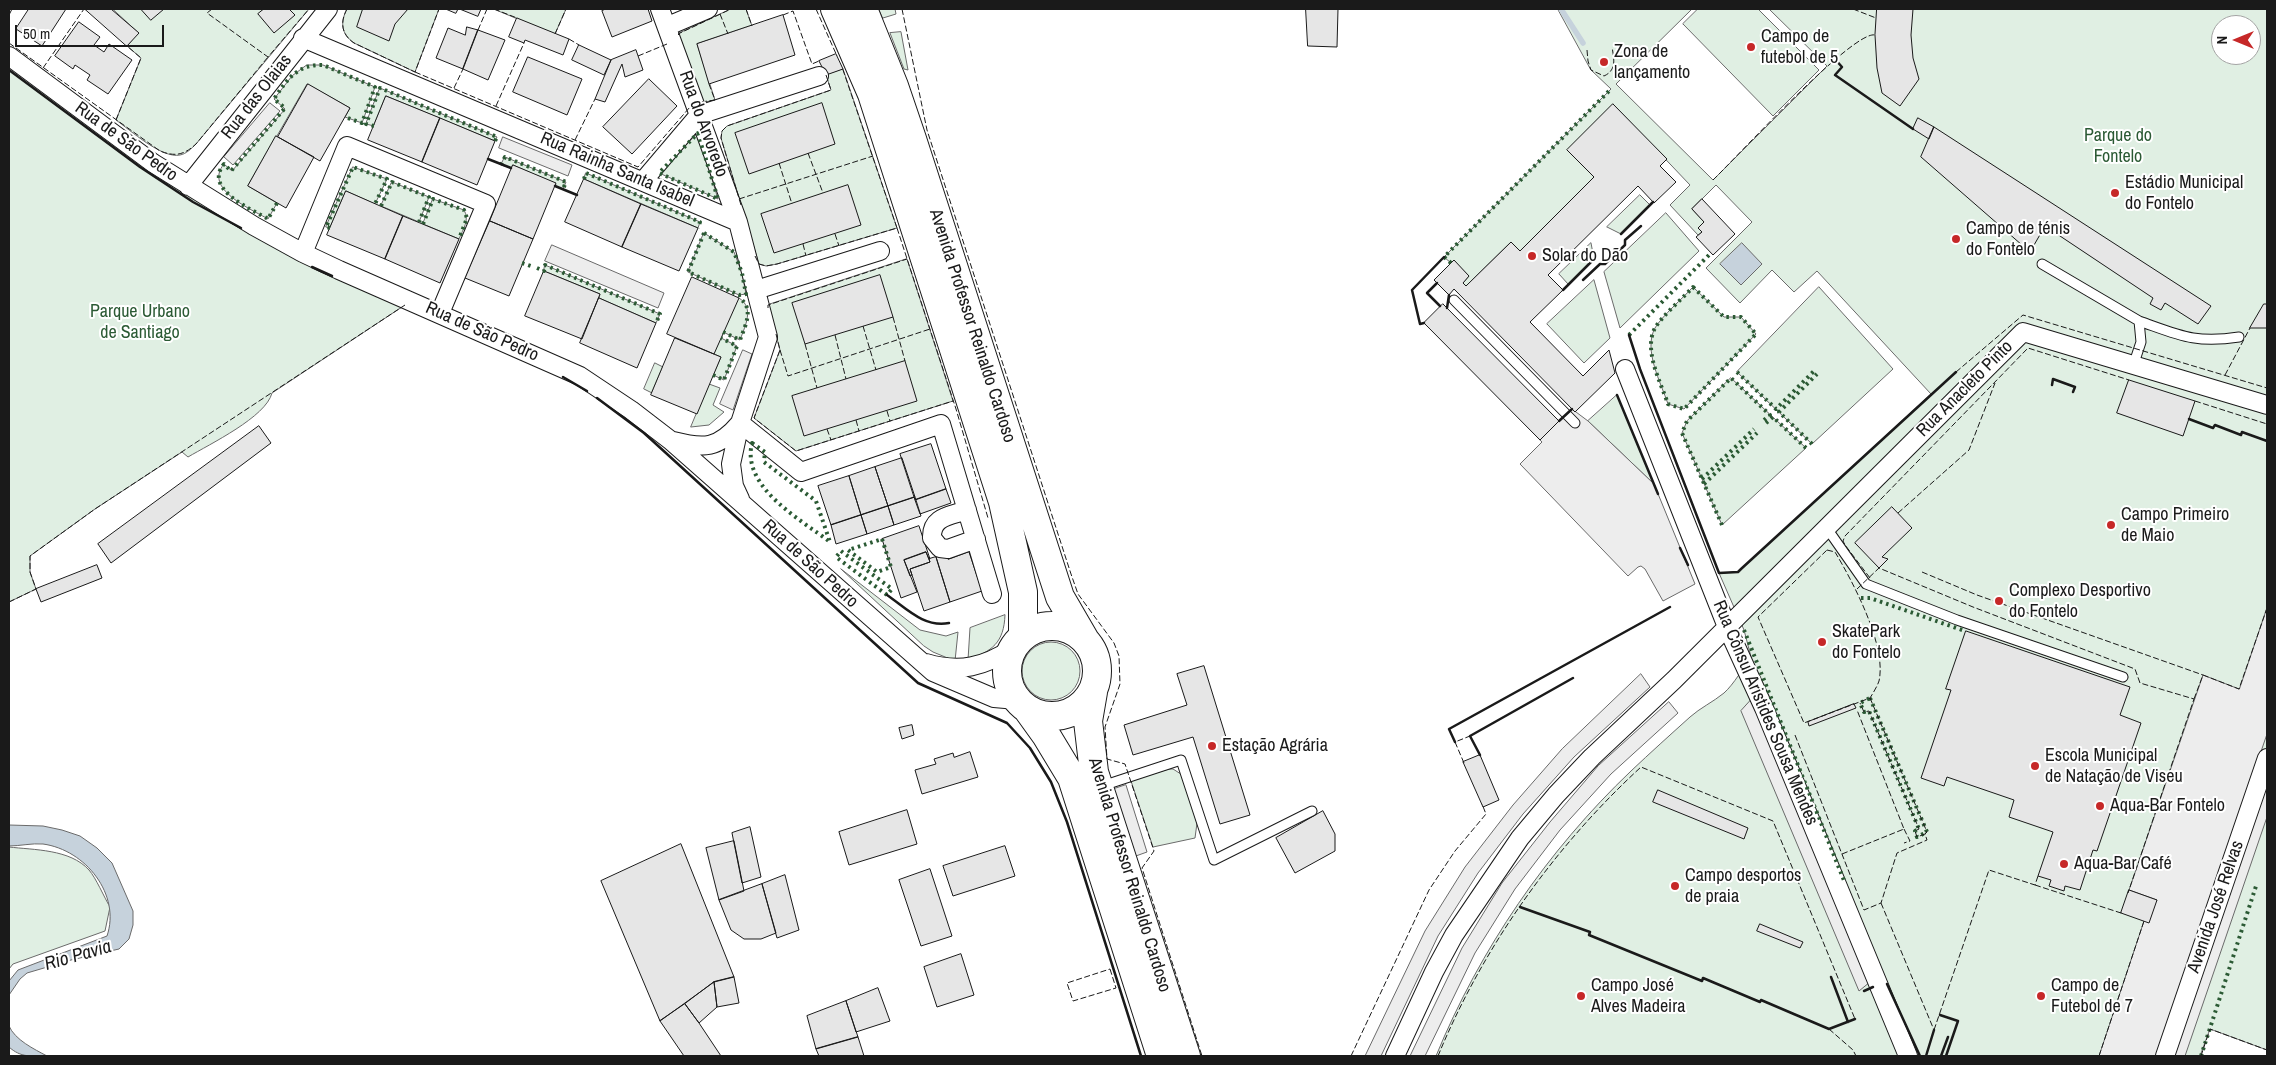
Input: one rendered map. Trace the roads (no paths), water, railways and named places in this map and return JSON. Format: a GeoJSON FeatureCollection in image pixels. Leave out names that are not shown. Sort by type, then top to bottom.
{"type":"FeatureCollection","features":[{"type":"Feature","properties":{"kind":"main road","name":"Avenida Professor Reinaldo Cardoso"},"geometry":{"type":"LineString","coordinates":[[835,9],[872,94],[997,485],[1023,592],[1018,642]]}},
{"type":"Feature","properties":{"kind":"main road","name":"Avenida Professor Reinaldo Cardoso"},"geometry":{"type":"LineString","coordinates":[[863,9],[891,78],[912,139],[1060,596],[1085,640]]}},
{"type":"Feature","properties":{"kind":"main road"},"geometry":{"type":"LineString","coordinates":[[1056,626],[1072,630],[1085,640],[1092,650],[1098,669],[1092,692],[1085,702],[1068,714],[1046,716],[1023,705],[1012,692],[1007,678],[1008,662],[1018,642],[1039,628],[1056,626]]}},
{"type":"Feature","properties":{"kind":"main road","name":"Avenida Professor Reinaldo Cardoso"},"geometry":{"type":"LineString","coordinates":[[1092,692],[1088,719],[1094,772],[1186,1056]]}},
{"type":"Feature","properties":{"kind":"main road","name":"Avenida Professor Reinaldo Cardoso"},"geometry":{"type":"LineString","coordinates":[[1023,705],[1046,735],[1072,778],[1161,1056]]}},
{"type":"Feature","properties":{"kind":"street","name":"Rua das Olaias"},"geometry":{"type":"LineString","coordinates":[[188,186],[303,38],[328,9]]}},
{"type":"Feature","properties":{"kind":"street","name":"Rua do Arvoredo"},"geometry":{"type":"LineString","coordinates":[[660,9],[668,26],[738,222]]}},
{"type":"Feature","properties":{"kind":"street"},"geometry":{"type":"LineString","coordinates":[[668,26],[708,9]]}},
{"type":"Feature","properties":{"kind":"street","name":"Rua Rainha Santa Isabel"},"geometry":{"type":"LineString","coordinates":[[303,38],[738,222]]}},
{"type":"Feature","properties":{"kind":"street","name":"Rua de São Pedro"},"geometry":{"type":"LineString","coordinates":[[9,56],[188,186],[303,253],[580,376],[631,410],[670,440],[932,672],[994,698],[1023,705]]}},
{"type":"Feature","properties":{"kind":"street"},"geometry":{"type":"LineString","coordinates":[[643,181],[699,115],[819,76]]}},
{"type":"Feature","properties":{"kind":"street"},"geometry":{"type":"LineString","coordinates":[[303,253],[347,146],[486,204],[440,313]]}},
{"type":"Feature","properties":{"kind":"street"},"geometry":{"type":"LineString","coordinates":[[738,222],[768,337],[740,423],[732,464],[734,486],[742,503]]}},
{"type":"Feature","properties":{"kind":"street"},"geometry":{"type":"LineString","coordinates":[[756,290],[880,251]]}},
{"type":"Feature","properties":{"kind":"street","name":"Rua Anacleto Pinto"},"geometry":{"type":"LineString","coordinates":[[1394,1056],[1454,935],[1520,838],[1556,795],[1592,757],[1674,680],[2023,332],[2134,363],[2267,404]]}},
{"type":"Feature","properties":{"kind":"street","name":"Rua Cônsul Aristides Sousa Mendes"},"geometry":{"type":"LineString","coordinates":[[1625,370],[1727,627],[1764,708],[1908,1056]]}},
{"type":"Feature","properties":{"kind":"street"},"geometry":{"type":"LineString","coordinates":[[670,440],[700,446],[714,444],[728,438],[740,423]]}},
{"type":"Feature","properties":{"kind":"street"},"geometry":{"type":"LineString","coordinates":[[740,423],[801,472],[941,424],[992,594]]}},
{"type":"Feature","properties":{"kind":"street"},"geometry":{"type":"LineString","coordinates":[[967,510],[936,521],[932,526],[932,538],[940,548],[948,549],[976,539]]}},
{"type":"Feature","properties":{"kind":"street"},"geometry":{"type":"LineString","coordinates":[[918,660],[935,666],[961,668],[980,666],[1018,642]]}},
{"type":"Feature","properties":{"kind":"street","name":"Avenida José Relvas"},"geometry":{"type":"LineString","coordinates":[[2166,1056],[2267,758]]}},
{"type":"Feature","properties":{"kind":"lane"},"geometry":{"type":"LineString","coordinates":[[2042,264],[2139,321],[2187,338],[2213,341],[2239,337]]}},
{"type":"Feature","properties":{"kind":"lane"},"geometry":{"type":"LineString","coordinates":[[1454,300],[1575,423]]}},
{"type":"Feature","properties":{"kind":"lane"},"geometry":{"type":"LineString","coordinates":[[2134,363],[2142,342],[2139,321]]}},
{"type":"Feature","properties":{"kind":"lane"},"geometry":{"type":"LineString","coordinates":[[1826,527],[1866,584],[1957,620],[2123,678]]}},
{"type":"Feature","properties":{"kind":"lane"},"geometry":{"type":"LineString","coordinates":[[1099,787],[1181,760],[1214,860],[1312,811]]}},
{"type":"Feature","properties":{"kind":"water"},"geometry":{"type":"Polygon","coordinates":[[[1742,243],[1762,264],[1741,285],[1720,264],[1742,243]]]}},
{"type":"Feature","properties":{"kind":"water","name":"Rio Pavia"},"geometry":{"type":"Polygon","coordinates":[[[9,825],[43,826],[62,830],[80,836],[97,848],[112,863],[133,911],[133,925],[129,939],[119,949],[27,973],[20,979],[9,995],[9,981],[18,970],[107,936],[110,921],[109,905],[104,890],[86,865],[73,855],[59,848],[43,844],[9,846],[9,825]]]}},
{"type":"Feature","properties":{"kind":"water"},"geometry":{"type":"Polygon","coordinates":[[[9,1026],[20,1040],[47,1056],[26,1056],[13,1051],[9,1047],[9,1026]]]}},
{"type":"Feature","properties":{"kind":"waterway"},"geometry":{"type":"LineString","coordinates":[[1561,9],[1583,43]]}},
{"type":"Feature","properties":{"kind":"place","name":"Campo de futebol de 5"},"geometry":{"type":"Point","coordinates":[1751,47]}},
{"type":"Feature","properties":{"kind":"place","name":"Zona de lançamento"},"geometry":{"type":"Point","coordinates":[1604,62]}},
{"type":"Feature","properties":{"kind":"place","name":"Estádio Municipal do Fontelo"},"geometry":{"type":"Point","coordinates":[2115,193]}},
{"type":"Feature","properties":{"kind":"place","name":"Campo de ténis do Fontelo"},"geometry":{"type":"Point","coordinates":[1956,239]}},
{"type":"Feature","properties":{"kind":"place","name":"Solar do Dão"},"geometry":{"type":"Point","coordinates":[1532,256]}},
{"type":"Feature","properties":{"kind":"place","name":"Campo Primeiro de Maio"},"geometry":{"type":"Point","coordinates":[2111,525]}},
{"type":"Feature","properties":{"kind":"place","name":"Complexo Desportivo do Fontelo"},"geometry":{"type":"Point","coordinates":[1999,601]}},
{"type":"Feature","properties":{"kind":"place","name":"SkatePark do Fontelo"},"geometry":{"type":"Point","coordinates":[1822,642]}},
{"type":"Feature","properties":{"kind":"place","name":"Estação Agrária"},"geometry":{"type":"Point","coordinates":[1212,746]}},
{"type":"Feature","properties":{"kind":"place","name":"Escola Municipal de Natação de Viseu"},"geometry":{"type":"Point","coordinates":[2035,766]}},
{"type":"Feature","properties":{"kind":"place","name":"Aqua-Bar Fontelo"},"geometry":{"type":"Point","coordinates":[2100,806]}},
{"type":"Feature","properties":{"kind":"place","name":"Aqua-Bar Café"},"geometry":{"type":"Point","coordinates":[2064,864]}},
{"type":"Feature","properties":{"kind":"place","name":"Campo desportos de praia"},"geometry":{"type":"Point","coordinates":[1675,886]}},
{"type":"Feature","properties":{"kind":"place","name":"Campo José Alves Madeira"},"geometry":{"type":"Point","coordinates":[1581,996]}},
{"type":"Feature","properties":{"kind":"place","name":"Campo de Futebol de 7"},"geometry":{"type":"Point","coordinates":[2041,996]}},
{"type":"Feature","properties":{"kind":"park label","name":"Parque do Fontelo"},"geometry":{"type":"Point","coordinates":[2118,146]}},
{"type":"Feature","properties":{"kind":"park label","name":"Parque Urbano de Santiago"},"geometry":{"type":"Point","coordinates":[140,322]}}]}
